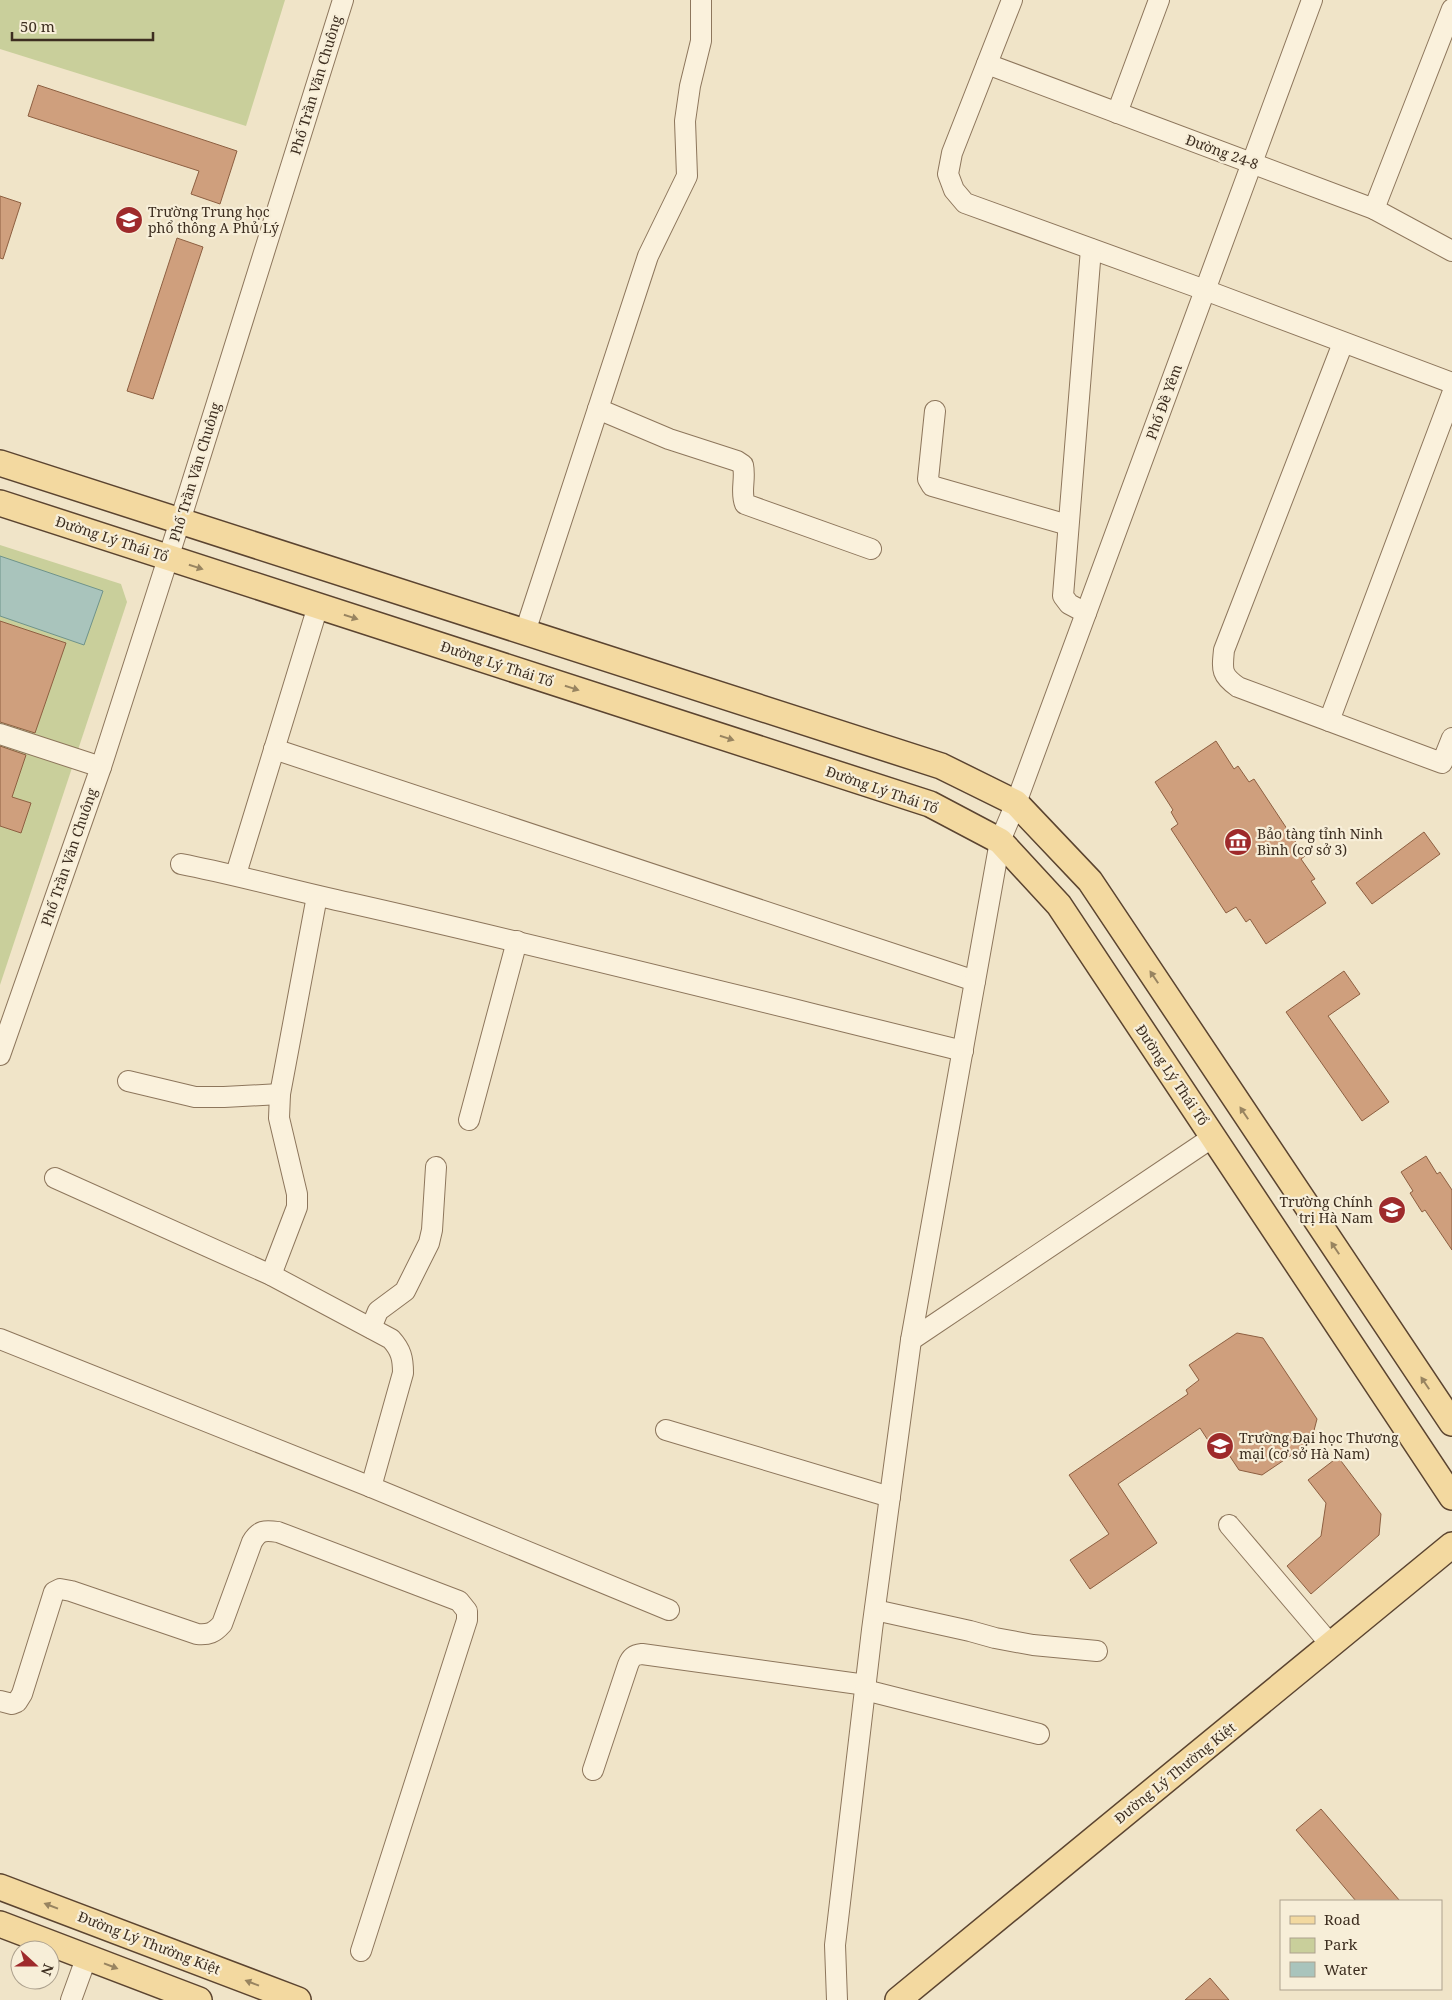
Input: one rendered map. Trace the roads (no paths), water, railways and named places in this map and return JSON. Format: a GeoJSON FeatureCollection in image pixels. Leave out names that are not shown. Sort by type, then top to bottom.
{"type":"FeatureCollection","features":[{"type":"Feature","properties":{"kind":"main road"},"geometry":{"type":"LineString","coordinates":[[0,463],[941,766],[1016,803],[1090,881],[1452,1423]]}},
{"type":"Feature","properties":{"kind":"main road","name":"Đường Lý Thái Tổ"},"geometry":{"type":"LineString","coordinates":[[0,503],[930,804],[1000,842],[1059,905],[1452,1498]]}},
{"type":"Feature","properties":{"kind":"main road","name":"Đường Lý Thường Kiệt"},"geometry":{"type":"LineString","coordinates":[[898,2000],[1452,1545]]}},
{"type":"Feature","properties":{"kind":"main road","name":"Đường Lý Thường Kiệt"},"geometry":{"type":"LineString","coordinates":[[0,1887],[298,2000]]}},
{"type":"Feature","properties":{"kind":"main road"},"geometry":{"type":"LineString","coordinates":[[0,1924],[199,2000]]}},
{"type":"Feature","properties":{"kind":"street","name":"Phố Trần Văn Chuông"},"geometry":{"type":"LineString","coordinates":[[0,1055],[101,766],[180,521],[343,0]]}},
{"type":"Feature","properties":{"kind":"street"},"geometry":{"type":"LineString","coordinates":[[525,632],[648,256],[687,176],[685,121],[690,86],[701,41],[701,0]]}},
{"type":"Feature","properties":{"kind":"street"},"geometry":{"type":"LineString","coordinates":[[1012,0],[952,153],[948,174],[954,190],[965,203],[1204,290],[1452,384]]}},
{"type":"Feature","properties":{"kind":"street"},"geometry":{"type":"LineString","coordinates":[[1116,113],[1160,0]]}},
{"type":"Feature","properties":{"kind":"street","name":"Phố Đề Yêm"},"geometry":{"type":"LineString","coordinates":[[837,2000],[835,1945],[875,1610],[911,1340],[1000,842],[1312,0]]}},
{"type":"Feature","properties":{"kind":"street"},"geometry":{"type":"LineString","coordinates":[[1374,208],[1452,9]]}},
{"type":"Feature","properties":{"kind":"street","name":"Đường 24-8"},"geometry":{"type":"LineString","coordinates":[[987,64],[1374,208],[1452,251]]}},
{"type":"Feature","properties":{"kind":"street"},"geometry":{"type":"LineString","coordinates":[[1086,613],[1069,604],[1063,596],[1090,249]]}},
{"type":"Feature","properties":{"kind":"street"},"geometry":{"type":"LineString","coordinates":[[1343,342],[1224,650],[1222,668],[1226,678],[1238,687],[1442,763],[1452,738]]}},
{"type":"Feature","properties":{"kind":"street"},"geometry":{"type":"LineString","coordinates":[[1329,721],[1452,394]]}},
{"type":"Feature","properties":{"kind":"street"},"geometry":{"type":"LineString","coordinates":[[598,409],[670,439],[737,461],[743,465],[745,476],[742,497],[745,504],[871,549]]}},
{"type":"Feature","properties":{"kind":"street"},"geometry":{"type":"LineString","coordinates":[[935,411],[928,479],[932,486],[1068,525]]}},
{"type":"Feature","properties":{"kind":"street"},"geometry":{"type":"LineString","coordinates":[[236,874],[318,606]]}},
{"type":"Feature","properties":{"kind":"street"},"geometry":{"type":"LineString","coordinates":[[0,734],[101,766]]}},
{"type":"Feature","properties":{"kind":"street"},"geometry":{"type":"LineString","coordinates":[[274,749],[975,980]]}},
{"type":"Feature","properties":{"kind":"street"},"geometry":{"type":"LineString","coordinates":[[181,864],[236,874],[317,896],[517,941],[963,1051]]}},
{"type":"Feature","properties":{"kind":"street"},"geometry":{"type":"LineString","coordinates":[[271,1275],[297,1207],[297,1194],[279,1118],[280,1094],[317,896]]}},
{"type":"Feature","properties":{"kind":"street"},"geometry":{"type":"LineString","coordinates":[[468,1120],[517,941]]}},
{"type":"Feature","properties":{"kind":"street"},"geometry":{"type":"LineString","coordinates":[[128,1081],[195,1097],[224,1098],[280,1094]]}},
{"type":"Feature","properties":{"kind":"street"},"geometry":{"type":"LineString","coordinates":[[911,1340],[1213,1137]]}},
{"type":"Feature","properties":{"kind":"street"},"geometry":{"type":"LineString","coordinates":[[371,1328],[378,1311],[404,1291],[429,1243],[432,1230],[436,1167]]}},
{"type":"Feature","properties":{"kind":"street"},"geometry":{"type":"LineString","coordinates":[[55,1178],[271,1275],[392,1339],[399,1348],[403,1360],[403,1373],[371,1487]]}},
{"type":"Feature","properties":{"kind":"street"},"geometry":{"type":"LineString","coordinates":[[0,1340],[371,1487],[669,1610]]}},
{"type":"Feature","properties":{"kind":"street"},"geometry":{"type":"LineString","coordinates":[[666,1430],[890,1497]]}},
{"type":"Feature","properties":{"kind":"street"},"geometry":{"type":"LineString","coordinates":[[1229,1525],[1331,1645]]}},
{"type":"Feature","properties":{"kind":"street"},"geometry":{"type":"LineString","coordinates":[[0,1701],[12,1704],[17,1702],[22,1694],[54,1592],[60,1589],[71,1591],[197,1634],[205,1635],[215,1632],[222,1624],[252,1542],[257,1534],[265,1530],[278,1532],[459,1601],[467,1611],[467,1620],[361,1951]]}},
{"type":"Feature","properties":{"kind":"street"},"geometry":{"type":"LineString","coordinates":[[875,1610],[994,1638],[1033,1645],[1097,1651]]}},
{"type":"Feature","properties":{"kind":"street"},"geometry":{"type":"LineString","coordinates":[[594,1770],[630,1658],[642,1654],[866,1688],[1039,1734]]}},
{"type":"Feature","properties":{"kind":"street"},"geometry":{"type":"LineString","coordinates":[[70,2000],[87,1956]]}},
{"type":"Feature","properties":{"kind":"water"},"geometry":{"type":"Polygon","coordinates":[[[0,556],[103,591],[84,645],[0,616],[0,556]]]}},
{"type":"Feature","properties":{"kind":"place","name":"Trường Trung học phổ thông A Phủ Lý"},"geometry":{"type":"Point","coordinates":[129,220]}},
{"type":"Feature","properties":{"kind":"place","name":"Bảo tàng tỉnh Ninh Bình (cơ sở 3)"},"geometry":{"type":"Point","coordinates":[1238,842]}},
{"type":"Feature","properties":{"kind":"place","name":"Trường Chính trị Hà Nam"},"geometry":{"type":"Point","coordinates":[1392,1210]}},
{"type":"Feature","properties":{"kind":"place","name":"Trường Đại học Thương mại (cơ sở Hà Nam)"},"geometry":{"type":"Point","coordinates":[1220,1446]}}]}
